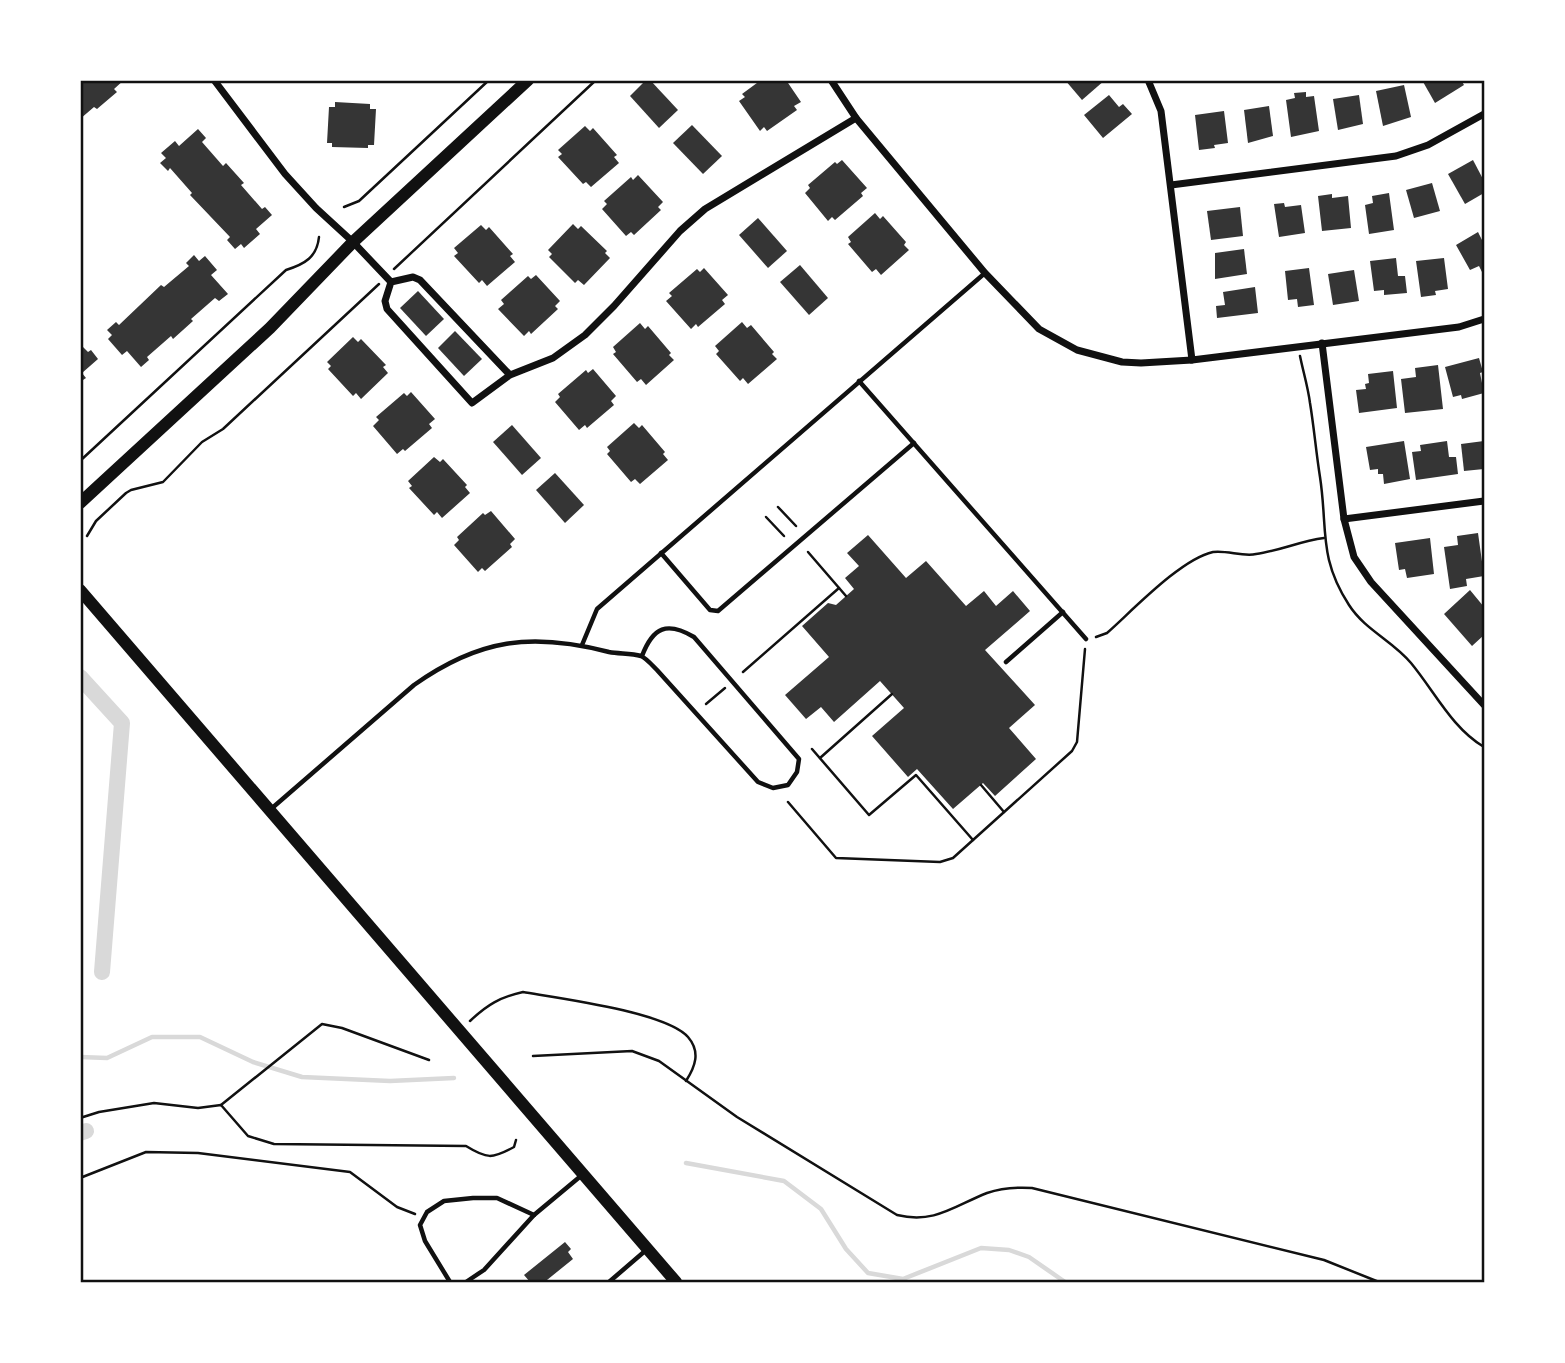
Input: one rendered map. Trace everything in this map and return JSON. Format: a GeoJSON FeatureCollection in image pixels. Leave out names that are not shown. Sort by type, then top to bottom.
{"type":"FeatureCollection","features":[{"type":"Feature","properties":{"kind":"main road"},"geometry":{"type":"LineString","coordinates":[[80,503],[270,328],[353,242],[528,80]]}},
{"type":"Feature","properties":{"kind":"main road"},"geometry":{"type":"LineString","coordinates":[[80,590],[676,1283]]}},
{"type":"Feature","properties":{"kind":"street"},"geometry":{"type":"LineString","coordinates":[[214,80],[285,173],[316,208],[391,282]]}},
{"type":"Feature","properties":{"kind":"street"},"geometry":{"type":"LineString","coordinates":[[831,80],[856,118],[985,273],[1039,329],[1077,350],[1114,360],[1141,363],[1192,360],[1459,327],[1485,319]]}},
{"type":"Feature","properties":{"kind":"street"},"geometry":{"type":"LineString","coordinates":[[1148,80],[1161,111],[1192,360]]}},
{"type":"Feature","properties":{"kind":"street"},"geometry":{"type":"LineString","coordinates":[[1171,185],[1396,156],[1428,145],[1485,114]]}},
{"type":"Feature","properties":{"kind":"street"},"geometry":{"type":"LineString","coordinates":[[391,282],[385,301],[387,309],[472,404],[510,375],[553,358],[586,335],[680,231],[705,209],[856,118]]}},
{"type":"Feature","properties":{"kind":"street"},"geometry":{"type":"LineString","coordinates":[[391,282],[413,277],[419,279],[510,375]]}},
{"type":"Feature","properties":{"kind":"street"},"geometry":{"type":"LineString","coordinates":[[1321,343],[1344,519],[1354,557],[1362,570],[1485,705]]}},
{"type":"Feature","properties":{"kind":"street"},"geometry":{"type":"LineString","coordinates":[[1344,519],[1485,501]]}},
{"type":"Feature","properties":{"kind":"lane"},"geometry":{"type":"LineString","coordinates":[[582,645],[588,625],[597,609],[985,273]]}},
{"type":"Feature","properties":{"kind":"lane"},"geometry":{"type":"LineString","coordinates":[[859,381],[1086,639]]}},
{"type":"Feature","properties":{"kind":"lane"},"geometry":{"type":"LineString","coordinates":[[661,553],[710,610],[722,609],[914,443]]}},
{"type":"Feature","properties":{"kind":"lane"},"geometry":{"type":"LineString","coordinates":[[1006,662],[1063,612]]}},
{"type":"Feature","properties":{"kind":"lane"},"geometry":{"type":"LineString","coordinates":[[269,811],[414,685],[439,667],[505,642],[562,642],[620,655],[642,656],[758,782],[772,788],[788,785],[797,772],[799,759],[694,636],[670,626],[647,641],[642,656]]}},
{"type":"Feature","properties":{"kind":"lane"},"geometry":{"type":"LineString","coordinates":[[466,1283],[484,1270],[534,1215],[583,1174]]}},
{"type":"Feature","properties":{"kind":"lane"},"geometry":{"type":"LineString","coordinates":[[450,1283],[425,1241],[420,1225],[427,1212],[444,1201],[497,1198],[534,1215]]}},
{"type":"Feature","properties":{"kind":"lane"},"geometry":{"type":"LineString","coordinates":[[608,1283],[648,1250]]}},
{"type":"Feature","properties":{"kind":"path"},"geometry":{"type":"LineString","coordinates":[[344,207],[359,201],[489,80]]}},
{"type":"Feature","properties":{"kind":"path"},"geometry":{"type":"LineString","coordinates":[[394,269],[596,80]]}},
{"type":"Feature","properties":{"kind":"path"},"geometry":{"type":"LineString","coordinates":[[81,460],[286,270],[306,262],[315,254],[319,237]]}},
{"type":"Feature","properties":{"kind":"path"},"geometry":{"type":"LineString","coordinates":[[87,536],[96,521],[128,492],[166,480],[202,442],[223,429],[379,284]]}},
{"type":"Feature","properties":{"kind":"path"},"geometry":{"type":"LineString","coordinates":[[778,507],[796,526]]}},
{"type":"Feature","properties":{"kind":"path"},"geometry":{"type":"LineString","coordinates":[[766,517],[784,536]]}},
{"type":"Feature","properties":{"kind":"path"},"geometry":{"type":"LineString","coordinates":[[788,802],[836,858],[940,862],[953,858],[1072,751],[1077,742],[1086,639],[1102,637],[1186,564],[1202,556],[1214,552],[1256,555],[1287,548],[1299,542],[1324,538]]}},
{"type":"Feature","properties":{"kind":"path"},"geometry":{"type":"LineString","coordinates":[[808,552],[846,596]]}},
{"type":"Feature","properties":{"kind":"path"},"geometry":{"type":"LineString","coordinates":[[743,672],[839,588]]}},
{"type":"Feature","properties":{"kind":"path"},"geometry":{"type":"LineString","coordinates":[[706,704],[724,688]]}},
{"type":"Feature","properties":{"kind":"path"},"geometry":{"type":"LineString","coordinates":[[820,758],[892,694]]}},
{"type":"Feature","properties":{"kind":"path"},"geometry":{"type":"LineString","coordinates":[[812,749],[870,815],[916,775],[973,840]]}},
{"type":"Feature","properties":{"kind":"path"},"geometry":{"type":"LineString","coordinates":[[981,785],[1004,812]]}},
{"type":"Feature","properties":{"kind":"path"},"geometry":{"type":"LineString","coordinates":[[460,1031],[486,1006],[505,996],[523,992],[631,1012],[675,1028],[688,1037],[696,1053],[695,1067],[686,1081]]}},
{"type":"Feature","properties":{"kind":"path"},"geometry":{"type":"LineString","coordinates":[[80,1118],[99,1112],[154,1103],[198,1108],[220,1105],[322,1024],[342,1028],[429,1060]]}},
{"type":"Feature","properties":{"kind":"path"},"geometry":{"type":"LineString","coordinates":[[533,1056],[632,1052],[659,1061],[737,1117],[897,1215],[909,1218],[934,1217],[1002,1189],[1032,1188],[1324,1260],[1379,1283]]}},
{"type":"Feature","properties":{"kind":"path"},"geometry":{"type":"LineString","coordinates":[[220,1105],[248,1136],[274,1144],[466,1146],[483,1157],[498,1156],[514,1147],[516,1140]]}},
{"type":"Feature","properties":{"kind":"path"},"geometry":{"type":"LineString","coordinates":[[80,1178],[146,1152],[211,1154],[349,1172],[397,1207],[424,1218]]}},
{"type":"Feature","properties":{"kind":"building"},"geometry":{"type":"Polygon","coordinates":[[[80,80],[124,80],[114,89],[117,92],[80,119],[80,80]]]}},
{"type":"Feature","properties":{"kind":"building"},"geometry":{"type":"Polygon","coordinates":[[[646,80],[650,80],[678,110],[659,128],[630,96],[646,80]]]}},
{"type":"Feature","properties":{"kind":"building"},"geometry":{"type":"Polygon","coordinates":[[[761,80],[786,80],[801,102],[794,106],[797,110],[767,131],[764,127],[760,131],[739,101],[745,97],[742,94],[761,80]]]}},
{"type":"Feature","properties":{"kind":"building"},"geometry":{"type":"Polygon","coordinates":[[[1065,80],[1105,80],[1082,100],[1065,80]]]}},
{"type":"Feature","properties":{"kind":"building"},"geometry":{"type":"Polygon","coordinates":[[[1422,80],[1461,80],[1464,85],[1435,103],[1422,80]]]}},
{"type":"Feature","properties":{"kind":"building"},"geometry":{"type":"Polygon","coordinates":[[[1404,85],[1411,117],[1383,126],[1376,91],[1404,85]]]}},
{"type":"Feature","properties":{"kind":"building"},"geometry":{"type":"Polygon","coordinates":[[[1306,92],[1306,97],[1314,96],[1319,131],[1291,137],[1286,100],[1295,98],[1294,93],[1306,92]]]}},
{"type":"Feature","properties":{"kind":"building"},"geometry":{"type":"Polygon","coordinates":[[[1109,95],[1119,107],[1123,104],[1132,114],[1103,138],[1084,115],[1109,95]]]}},
{"type":"Feature","properties":{"kind":"building"},"geometry":{"type":"Polygon","coordinates":[[[1359,95],[1363,124],[1338,130],[1333,99],[1359,95]]]}},
{"type":"Feature","properties":{"kind":"building"},"geometry":{"type":"Polygon","coordinates":[[[335,102],[370,104],[370,109],[376,109],[374,145],[368,145],[368,148],[332,147],[332,143],[327,143],[329,107],[335,107],[335,102]]]}},
{"type":"Feature","properties":{"kind":"building"},"geometry":{"type":"Polygon","coordinates":[[[1269,106],[1273,136],[1248,143],[1244,110],[1269,106]]]}},
{"type":"Feature","properties":{"kind":"building"},"geometry":{"type":"Polygon","coordinates":[[[1224,111],[1228,143],[1199,150],[1195,115],[1224,111]]]}},
{"type":"Feature","properties":{"kind":"building"},"geometry":{"type":"Polygon","coordinates":[[[692,125],[722,156],[703,174],[673,143],[692,125]]]}},
{"type":"Feature","properties":{"kind":"building"},"geometry":{"type":"Polygon","coordinates":[[[585,126],[590,131],[593,128],[617,155],[614,157],[619,163],[591,187],[586,182],[583,184],[558,157],[562,154],[558,150],[585,126]]]}},
{"type":"Feature","properties":{"kind":"building"},"geometry":{"type":"Polygon","coordinates":[[[198,129],[206,138],[202,142],[223,166],[226,163],[244,183],[241,185],[262,209],[265,207],[272,215],[256,229],[260,234],[244,248],[241,244],[235,249],[227,240],[230,237],[190,195],[192,193],[170,168],[168,171],[160,163],[166,158],[161,153],[175,141],[179,146],[198,129]]]}},
{"type":"Feature","properties":{"kind":"building"},"geometry":{"type":"Polygon","coordinates":[[[842,160],[867,188],[861,193],[863,196],[835,220],[832,217],[828,221],[805,193],[810,188],[808,185],[835,162],[837,164],[842,160]]]}},
{"type":"Feature","properties":{"kind":"building"},"geometry":{"type":"Polygon","coordinates":[[[1473,160],[1484,181],[1484,193],[1465,204],[1448,174],[1473,160]]]}},
{"type":"Feature","properties":{"kind":"building"},"geometry":{"type":"Polygon","coordinates":[[[638,175],[663,202],[658,207],[661,210],[634,235],[631,232],[626,236],[602,209],[607,204],[604,201],[631,177],[633,180],[638,175]]]}},
{"type":"Feature","properties":{"kind":"building"},"geometry":{"type":"Polygon","coordinates":[[[1432,183],[1440,211],[1414,218],[1406,190],[1432,183]]]}},
{"type":"Feature","properties":{"kind":"building"},"geometry":{"type":"Polygon","coordinates":[[[1389,193],[1394,230],[1369,234],[1365,205],[1373,203],[1372,196],[1389,193]]]}},
{"type":"Feature","properties":{"kind":"building"},"geometry":{"type":"Polygon","coordinates":[[[1332,194],[1332,198],[1348,196],[1351,228],[1322,231],[1318,196],[1332,194]]]}},
{"type":"Feature","properties":{"kind":"building"},"geometry":{"type":"Polygon","coordinates":[[[1284,203],[1285,207],[1301,205],[1305,233],[1279,237],[1274,204],[1284,203]]]}},
{"type":"Feature","properties":{"kind":"building"},"geometry":{"type":"Polygon","coordinates":[[[1240,207],[1243,236],[1211,240],[1207,211],[1240,207]]]}},
{"type":"Feature","properties":{"kind":"building"},"geometry":{"type":"Polygon","coordinates":[[[875,213],[880,219],[883,216],[906,242],[904,245],[909,250],[881,275],[876,269],[872,272],[848,244],[851,242],[848,237],[875,213]]]}},
{"type":"Feature","properties":{"kind":"building"},"geometry":{"type":"Polygon","coordinates":[[[758,218],[787,251],[768,268],[739,235],[758,218]]]}},
{"type":"Feature","properties":{"kind":"building"},"geometry":{"type":"Polygon","coordinates":[[[573,224],[578,229],[581,226],[607,251],[605,253],[610,258],[584,285],[578,280],[575,283],[549,257],[552,254],[548,250],[573,224]]]}},
{"type":"Feature","properties":{"kind":"building"},"geometry":{"type":"Polygon","coordinates":[[[481,225],[486,230],[489,227],[513,254],[510,256],[515,262],[487,286],[482,280],[479,283],[454,256],[458,253],[454,248],[481,225]]]}},
{"type":"Feature","properties":{"kind":"building"},"geometry":{"type":"Polygon","coordinates":[[[1478,232],[1484,244],[1484,276],[1479,266],[1470,270],[1456,245],[1478,232]]]}},
{"type":"Feature","properties":{"kind":"building"},"geometry":{"type":"Polygon","coordinates":[[[1244,249],[1247,274],[1215,279],[1215,253],[1244,249]]]}},
{"type":"Feature","properties":{"kind":"building"},"geometry":{"type":"Polygon","coordinates":[[[194,255],[199,261],[205,256],[217,270],[211,275],[228,294],[219,301],[215,298],[173,339],[171,336],[147,357],[149,360],[141,367],[127,351],[122,355],[108,339],[112,335],[107,330],[116,322],[119,325],[161,285],[164,287],[189,266],[186,263],[194,255]]]}},
{"type":"Feature","properties":{"kind":"building"},"geometry":{"type":"Polygon","coordinates":[[[1396,258],[1398,276],[1405,276],[1407,293],[1384,295],[1384,290],[1374,291],[1370,261],[1396,258]]]}},
{"type":"Feature","properties":{"kind":"building"},"geometry":{"type":"Polygon","coordinates":[[[1444,258],[1448,289],[1435,291],[1436,295],[1421,297],[1416,261],[1444,258]]]}},
{"type":"Feature","properties":{"kind":"building"},"geometry":{"type":"Polygon","coordinates":[[[800,265],[828,298],[809,315],[780,282],[800,265]]]}},
{"type":"Feature","properties":{"kind":"building"},"geometry":{"type":"Polygon","coordinates":[[[704,268],[728,295],[722,300],[725,304],[698,327],[696,324],[691,329],[666,301],[672,296],[669,293],[697,269],[700,272],[704,268]]]}},
{"type":"Feature","properties":{"kind":"building"},"geometry":{"type":"Polygon","coordinates":[[[1309,268],[1314,305],[1298,307],[1297,299],[1288,300],[1285,271],[1309,268]]]}},
{"type":"Feature","properties":{"kind":"building"},"geometry":{"type":"Polygon","coordinates":[[[1354,270],[1359,301],[1333,305],[1328,274],[1354,270]]]}},
{"type":"Feature","properties":{"kind":"building"},"geometry":{"type":"Polygon","coordinates":[[[536,275],[560,301],[555,306],[558,309],[531,334],[529,331],[524,336],[498,309],[504,304],[501,300],[528,276],[531,279],[536,275]]]}},
{"type":"Feature","properties":{"kind":"building"},"geometry":{"type":"Polygon","coordinates":[[[1255,287],[1258,313],[1217,318],[1216,306],[1225,305],[1223,292],[1255,287]]]}},
{"type":"Feature","properties":{"kind":"building"},"geometry":{"type":"Polygon","coordinates":[[[418,291],[444,319],[426,336],[400,308],[418,291]]]}},
{"type":"Feature","properties":{"kind":"building"},"geometry":{"type":"Polygon","coordinates":[[[742,322],[747,328],[751,325],[777,359],[748,384],[743,378],[740,381],[716,354],[719,351],[715,346],[742,322]]]}},
{"type":"Feature","properties":{"kind":"building"},"geometry":{"type":"Polygon","coordinates":[[[640,323],[645,329],[648,326],[674,360],[646,385],[641,379],[637,382],[613,354],[616,352],[613,347],[640,323]]]}},
{"type":"Feature","properties":{"kind":"building"},"geometry":{"type":"Polygon","coordinates":[[[455,331],[482,359],[464,376],[438,348],[455,331]]]}},
{"type":"Feature","properties":{"kind":"building"},"geometry":{"type":"Polygon","coordinates":[[[353,337],[358,342],[361,339],[386,365],[383,367],[388,373],[361,399],[356,393],[353,396],[328,369],[331,366],[327,362],[353,337]]]}},
{"type":"Feature","properties":{"kind":"building"},"geometry":{"type":"Polygon","coordinates":[[[80,344],[88,352],[91,350],[98,359],[82,373],[86,378],[80,382],[80,344]]]}},
{"type":"Feature","properties":{"kind":"building"},"geometry":{"type":"Polygon","coordinates":[[[1479,358],[1484,393],[1462,399],[1461,395],[1453,397],[1445,367],[1479,358]]]}},
{"type":"Feature","properties":{"kind":"building"},"geometry":{"type":"Polygon","coordinates":[[[1438,365],[1443,409],[1405,413],[1401,379],[1416,377],[1415,368],[1438,365]]]}},
{"type":"Feature","properties":{"kind":"building"},"geometry":{"type":"Polygon","coordinates":[[[593,369],[616,396],[611,401],[614,405],[587,428],[585,425],[579,430],[555,402],[560,397],[558,394],[586,370],[588,373],[593,369]]]}},
{"type":"Feature","properties":{"kind":"building"},"geometry":{"type":"Polygon","coordinates":[[[1393,371],[1397,408],[1359,413],[1356,390],[1366,389],[1365,384],[1369,383],[1368,374],[1393,371]]]}},
{"type":"Feature","properties":{"kind":"building"},"geometry":{"type":"Polygon","coordinates":[[[411,392],[435,419],[429,424],[432,428],[405,451],[403,449],[397,454],[373,426],[379,420],[376,417],[404,393],[407,396],[411,392]]]}},
{"type":"Feature","properties":{"kind":"building"},"geometry":{"type":"Polygon","coordinates":[[[634,423],[639,428],[642,425],[665,452],[663,454],[668,460],[640,484],[635,479],[631,482],[607,454],[610,451],[607,447],[634,423]]]}},
{"type":"Feature","properties":{"kind":"building"},"geometry":{"type":"Polygon","coordinates":[[[512,425],[541,458],[522,475],[493,442],[512,425]]]}},
{"type":"Feature","properties":{"kind":"building"},"geometry":{"type":"Polygon","coordinates":[[[1404,441],[1410,479],[1384,484],[1383,474],[1378,474],[1378,469],[1370,470],[1366,447],[1404,441]]]}},
{"type":"Feature","properties":{"kind":"building"},"geometry":{"type":"Polygon","coordinates":[[[1447,441],[1449,457],[1456,457],[1458,474],[1416,480],[1412,452],[1421,451],[1420,445],[1447,441]]]}},
{"type":"Feature","properties":{"kind":"building"},"geometry":{"type":"Polygon","coordinates":[[[1484,441],[1484,469],[1464,471],[1461,444],[1484,441]]]}},
{"type":"Feature","properties":{"kind":"building"},"geometry":{"type":"Polygon","coordinates":[[[434,457],[440,462],[443,459],[467,485],[465,487],[470,493],[442,518],[437,512],[434,515],[409,488],[412,486],[408,481],[434,457]]]}},
{"type":"Feature","properties":{"kind":"building"},"geometry":{"type":"Polygon","coordinates":[[[555,473],[584,505],[565,523],[536,490],[555,473]]]}},
{"type":"Feature","properties":{"kind":"building"},"geometry":{"type":"Polygon","coordinates":[[[491,511],[515,539],[510,544],[512,547],[485,571],[482,568],[478,572],[454,545],[459,540],[457,537],[483,513],[485,515],[491,511]]]}},
{"type":"Feature","properties":{"kind":"building"},"geometry":{"type":"Polygon","coordinates":[[[1478,533],[1484,576],[1466,579],[1467,586],[1450,589],[1444,547],[1458,545],[1457,536],[1478,533]]]}},
{"type":"Feature","properties":{"kind":"building"},"geometry":{"type":"Polygon","coordinates":[[[868,535],[906,578],[926,561],[966,606],[984,591],[996,606],[1013,591],[1030,611],[985,650],[1035,705],[1009,728],[1036,759],[995,796],[983,783],[953,809],[917,769],[908,777],[872,736],[904,708],[880,681],[834,722],[821,707],[806,719],[785,695],[829,657],[802,626],[828,603],[836,605],[854,589],[845,578],[859,566],[847,553],[868,535]]]}},
{"type":"Feature","properties":{"kind":"building"},"geometry":{"type":"Polygon","coordinates":[[[1430,538],[1434,574],[1407,578],[1405,569],[1399,570],[1395,543],[1430,538]]]}},
{"type":"Feature","properties":{"kind":"building"},"geometry":{"type":"Polygon","coordinates":[[[1470,590],[1484,607],[1484,635],[1472,646],[1444,614],[1470,590]]]}},
{"type":"Feature","properties":{"kind":"building"},"geometry":{"type":"Polygon","coordinates":[[[565,1242],[571,1249],[568,1252],[573,1259],[547,1280],[549,1282],[530,1282],[524,1275],[565,1242]]]}},
{"type":"Feature","properties":{"kind":"waterway"},"geometry":{"type":"LineString","coordinates":[[80,677],[122,723],[102,972]]}},
{"type":"Feature","properties":{"kind":"waterway"},"geometry":{"type":"LineString","coordinates":[[80,1057],[107,1058],[152,1037],[200,1037],[253,1062],[302,1077],[390,1081],[454,1078]]}},
{"type":"Feature","properties":{"kind":"waterway"},"geometry":{"type":"LineString","coordinates":[[80,1133],[86,1131]]}},
{"type":"Feature","properties":{"kind":"waterway"},"geometry":{"type":"LineString","coordinates":[[686,1163],[784,1181],[821,1209],[846,1249],[868,1273],[903,1279],[981,1248],[1009,1250],[1029,1257],[1065,1282]]}}]}
